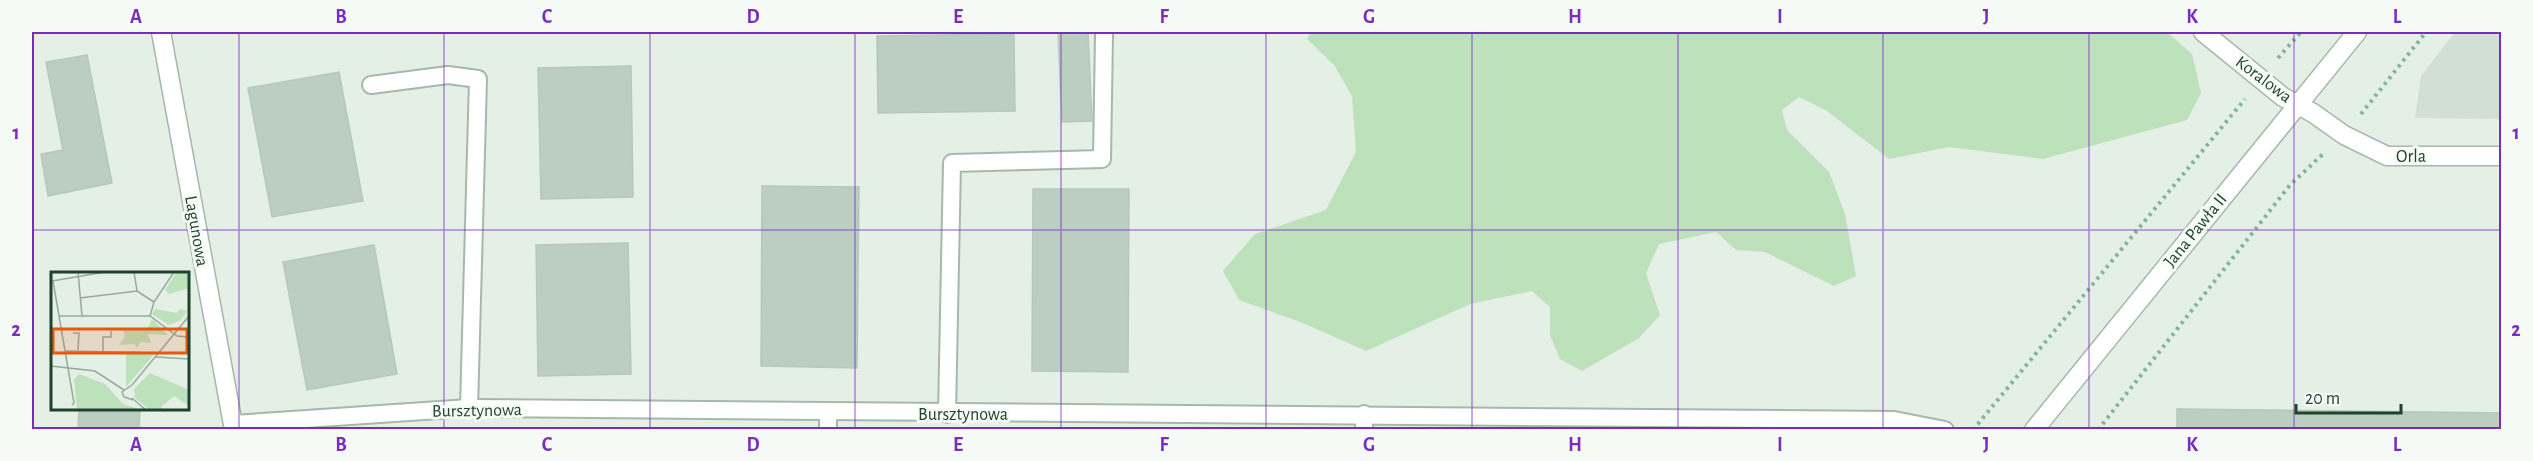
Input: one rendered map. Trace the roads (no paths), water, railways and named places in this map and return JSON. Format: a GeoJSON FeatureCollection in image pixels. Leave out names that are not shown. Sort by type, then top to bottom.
{"type":"FeatureCollection","features":[{"type":"Feature","properties":{"kind":"street","name":"Lagunowa"},"geometry":{"type":"LineString","coordinates":[[161,32],[233,427]]}},
{"type":"Feature","properties":{"kind":"street","name":"Koralowa"},"geometry":{"type":"LineString","coordinates":[[2203,32],[2283,97],[2298,104]]}},
{"type":"Feature","properties":{"kind":"street","name":"Jana Pawła II"},"geometry":{"type":"LineString","coordinates":[[2034,429],[2357,32]]}},
{"type":"Feature","properties":{"kind":"street","name":"Orla"},"geometry":{"type":"LineString","coordinates":[[2298,104],[2344,135],[2387,156],[2502,156]]}},
{"type":"Feature","properties":{"kind":"lane"},"geometry":{"type":"LineString","coordinates":[[947,414],[952,163],[1102,159],[1104,35]]}},
{"type":"Feature","properties":{"kind":"lane"},"geometry":{"type":"LineString","coordinates":[[371,85],[448,75],[478,79],[469,408]]}},
{"type":"Feature","properties":{"kind":"lane","name":"Bursztynowa"},"geometry":{"type":"LineString","coordinates":[[233,427],[469,408],[828,421],[947,414],[1364,422],[1894,420],[1945,429]]}}]}
